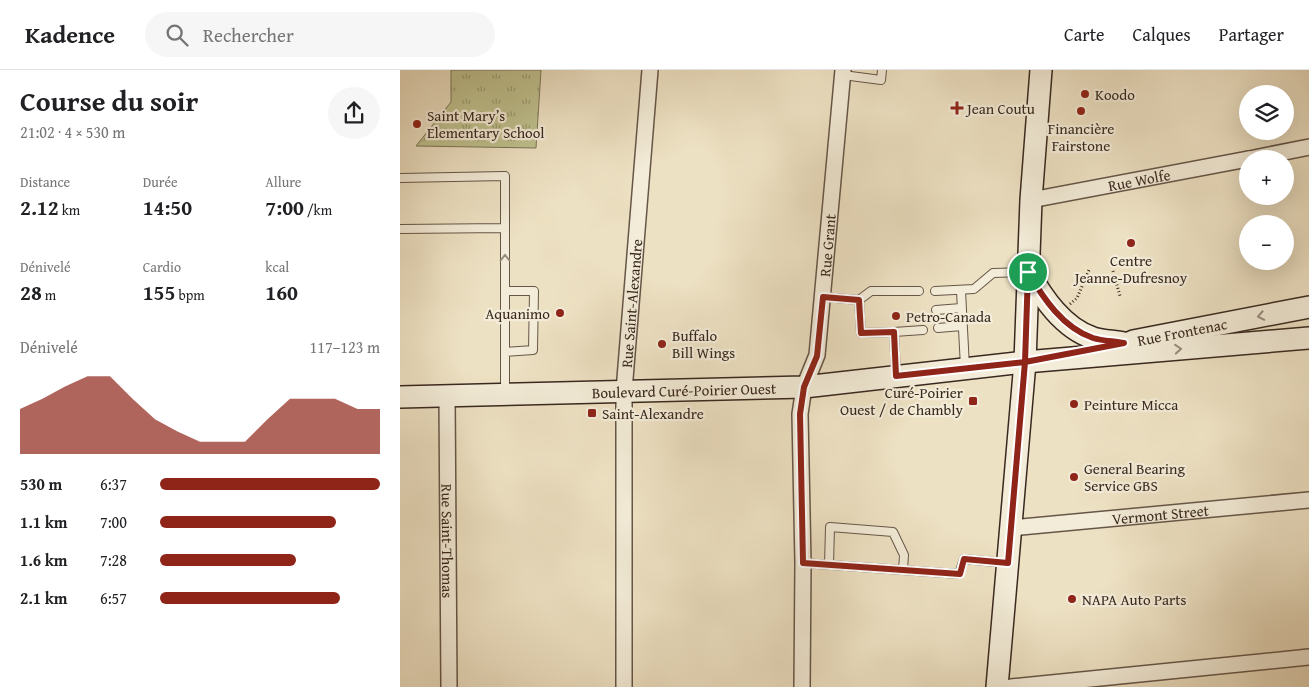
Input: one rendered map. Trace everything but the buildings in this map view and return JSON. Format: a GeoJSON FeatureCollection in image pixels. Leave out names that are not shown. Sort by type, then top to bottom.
{"type":"FeatureCollection","features":[{"type":"Feature","properties":{"kind":"main road"},"geometry":{"type":"LineString","coordinates":[[997,687],[1025,362],[1031,200],[1042,70]]}},
{"type":"Feature","properties":{"kind":"main road"},"geometry":{"type":"LineString","coordinates":[[1028,272],[1040,293],[1058,314],[1080,332],[1094,338],[1124,343]]}},
{"type":"Feature","properties":{"kind":"main road","name":"Rue Frontenac"},"geometry":{"type":"LineString","coordinates":[[1025,362],[1309,306]]}},
{"type":"Feature","properties":{"kind":"main road"},"geometry":{"type":"LineString","coordinates":[[1025,362],[1309,338]]}},
{"type":"Feature","properties":{"kind":"main road","name":"Boulevard Curé-Poirier Ouest"},"geometry":{"type":"LineString","coordinates":[[400,397],[804,387],[1025,362]]}},
{"type":"Feature","properties":{"kind":"street","name":"Rue Saint-Alexandre"},"geometry":{"type":"LineString","coordinates":[[624,687],[624,392],[650,70]]}},
{"type":"Feature","properties":{"kind":"street","name":"Rue Grant"},"geometry":{"type":"LineString","coordinates":[[802,687],[803,563],[800,414],[804,387],[817,356],[843,72]]}},
{"type":"Feature","properties":{"kind":"street","name":"Rue Wolfe"},"geometry":{"type":"LineString","coordinates":[[1294,150],[1309,147]]}},
{"type":"Feature","properties":{"kind":"street","name":"Rue Wolfe"},"geometry":{"type":"LineString","coordinates":[[1031,200],[1239,161]]}},
{"type":"Feature","properties":{"kind":"street","name":"Rue Saint-Thomas"},"geometry":{"type":"LineString","coordinates":[[447,396],[448,687]]}},
{"type":"Feature","properties":{"kind":"street","name":"Vermont Street"},"geometry":{"type":"LineString","coordinates":[[1011,528],[1309,500]]}},
{"type":"Feature","properties":{"kind":"street"},"geometry":{"type":"LineString","coordinates":[[1012,687],[1309,657]]}},
{"type":"Feature","properties":{"kind":"lane"},"geometry":{"type":"LineString","coordinates":[[843,72],[881,80],[882,70]]}},
{"type":"Feature","properties":{"kind":"lane"},"geometry":{"type":"LineString","coordinates":[[400,178],[505,176],[506,394]]}},
{"type":"Feature","properties":{"kind":"lane"},"geometry":{"type":"LineString","coordinates":[[400,229],[505,228]]}},
{"type":"Feature","properties":{"kind":"lane"},"geometry":{"type":"LineString","coordinates":[[934,291],[974,289],[993,273],[1028,272]]}},
{"type":"Feature","properties":{"kind":"lane"},"geometry":{"type":"LineString","coordinates":[[506,291],[534,291],[533,350],[506,352]]}},
{"type":"Feature","properties":{"kind":"lane"},"geometry":{"type":"LineString","coordinates":[[823,297],[859,300],[871,292],[916,291],[914,302]]}},
{"type":"Feature","properties":{"kind":"lane"},"geometry":{"type":"LineString","coordinates":[[961,291],[965,369]]}},
{"type":"Feature","properties":{"kind":"lane"},"geometry":{"type":"LineString","coordinates":[[859,300],[861,333],[894,332],[919,327]]}},
{"type":"Feature","properties":{"kind":"lane"},"geometry":{"type":"LineString","coordinates":[[936,310],[961,308]]}},
{"type":"Feature","properties":{"kind":"lane"},"geometry":{"type":"LineString","coordinates":[[938,328],[962,326]]}},
{"type":"Feature","properties":{"kind":"lane"},"geometry":{"type":"LineString","coordinates":[[894,332],[896,376]]}},
{"type":"Feature","properties":{"kind":"lane"},"geometry":{"type":"LineString","coordinates":[[829,565],[830,527],[892,532],[904,555],[903,570]]}},
{"type":"Feature","properties":{"kind":"lane"},"geometry":{"type":"LineString","coordinates":[[803,563],[960,574],[964,559],[1008,563]]}},
{"type":"Feature","properties":{"kind":"path"},"geometry":{"type":"LineString","coordinates":[[1058,314],[1077,298],[1089,270]]}},
{"type":"Feature","properties":{"kind":"path"},"geometry":{"type":"LineString","coordinates":[[1113,271],[1120,296]]}},
{"type":"Feature","properties":{"kind":"green space"},"geometry":{"type":"Polygon","coordinates":[[[451,70],[541,70],[536,148],[416,146],[451,102],[451,70]]]}},
{"type":"Feature","properties":{"kind":"place","name":"Koodo"},"geometry":{"type":"Point","coordinates":[1085,94]}},
{"type":"Feature","properties":{"kind":"place","name":"Jean Coutu"},"geometry":{"type":"Point","coordinates":[957,108]}},
{"type":"Feature","properties":{"kind":"place","name":"Financière Fairstone"},"geometry":{"type":"Point","coordinates":[1081,111]}},
{"type":"Feature","properties":{"kind":"place","name":"Saint Mary’s Elementary School"},"geometry":{"type":"Point","coordinates":[417,124]}},
{"type":"Feature","properties":{"kind":"place","name":"Centre Jeanne-Dufresnoy"},"geometry":{"type":"Point","coordinates":[1131,243]}},
{"type":"Feature","properties":{"kind":"place","name":"Aquanimo"},"geometry":{"type":"Point","coordinates":[560,313]}},
{"type":"Feature","properties":{"kind":"place","name":"Petro-Canada"},"geometry":{"type":"Point","coordinates":[896,316]}},
{"type":"Feature","properties":{"kind":"place","name":"Buffalo Bill Wings"},"geometry":{"type":"Point","coordinates":[662,344]}},
{"type":"Feature","properties":{"kind":"place","name":"Curé-Poirier Ouest / de Chambly"},"geometry":{"type":"Point","coordinates":[973,401]}},
{"type":"Feature","properties":{"kind":"place","name":"Peinture Micca"},"geometry":{"type":"Point","coordinates":[1074,404]}},
{"type":"Feature","properties":{"kind":"place","name":"Saint-Alexandre"},"geometry":{"type":"Point","coordinates":[592,413]}},
{"type":"Feature","properties":{"kind":"place","name":"General Bearing Service GBS"},"geometry":{"type":"Point","coordinates":[1074,477]}},
{"type":"Feature","properties":{"kind":"place","name":"NAPA Auto Parts"},"geometry":{"type":"Point","coordinates":[1072,599]}},
{"type":"Feature","properties":{"kind":"route"},"geometry":{"type":"LineString","coordinates":[[1028,272],[1025,362],[896,376],[894,332],[861,333],[859,300],[823,297],[817,356],[804,387],[800,414],[803,563],[960,574],[964,559],[1008,563],[1025,362],[1124,343],[1094,338],[1080,332],[1058,314],[1040,293],[1028,272]]}}]}
